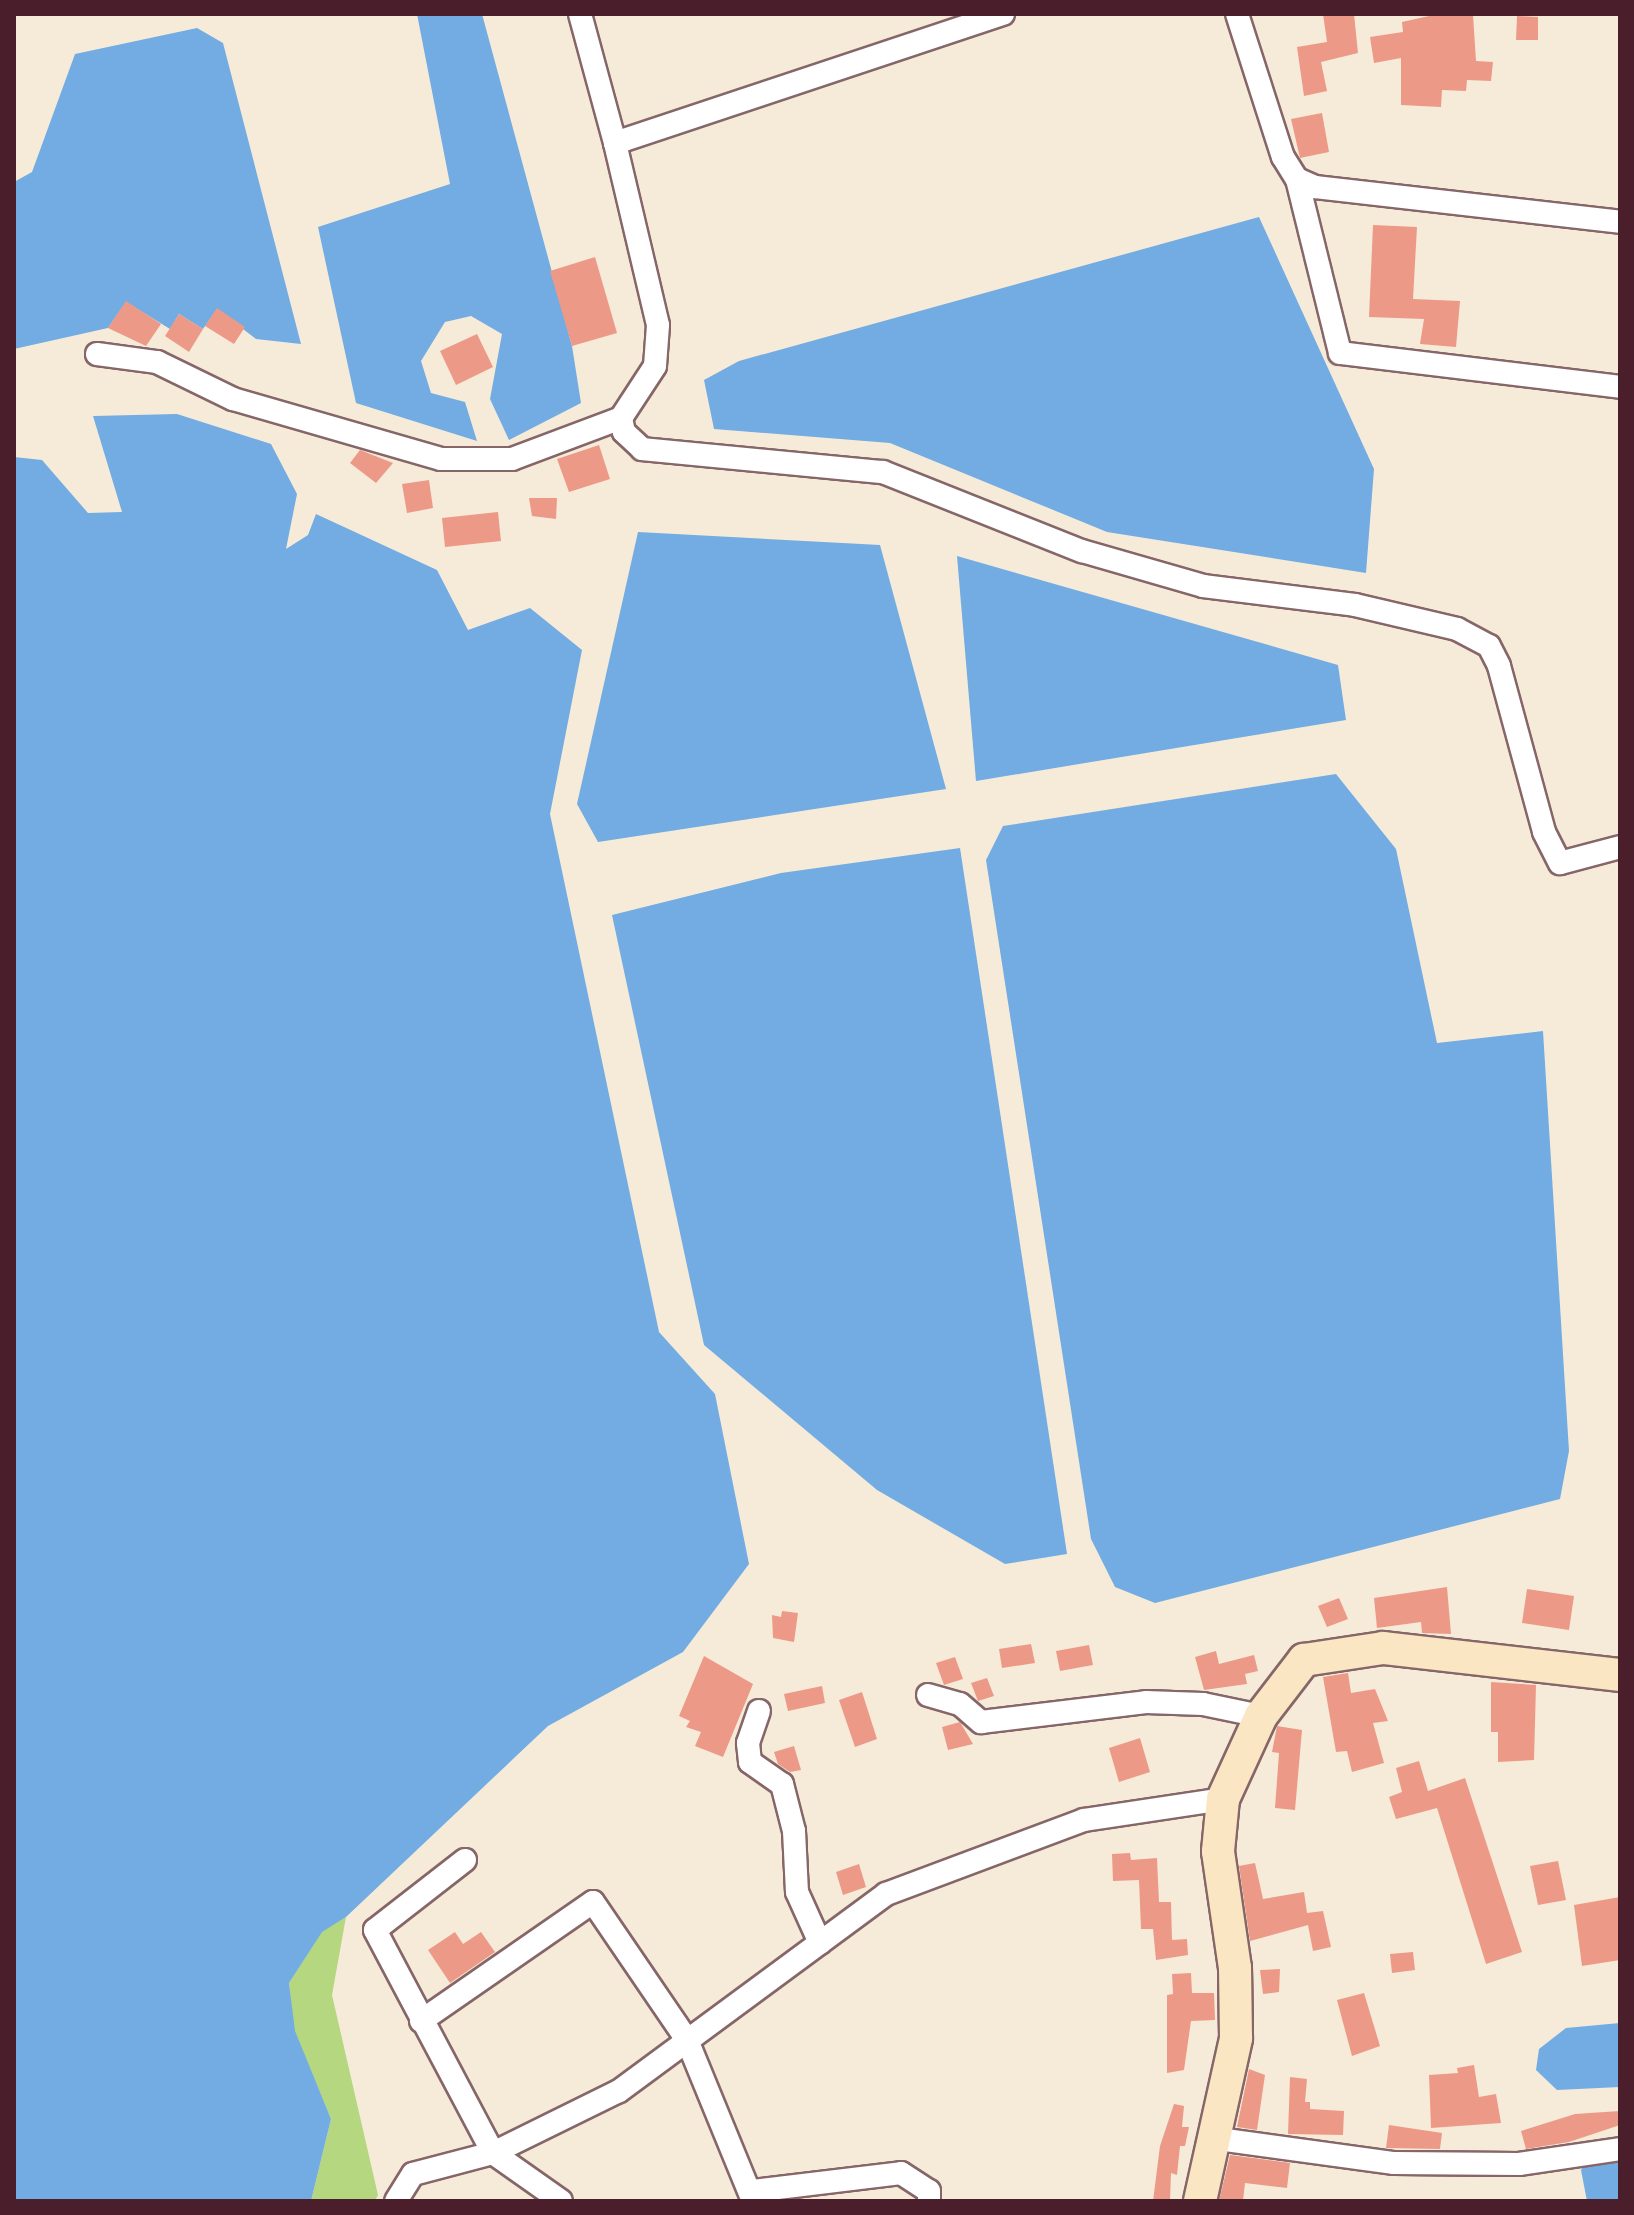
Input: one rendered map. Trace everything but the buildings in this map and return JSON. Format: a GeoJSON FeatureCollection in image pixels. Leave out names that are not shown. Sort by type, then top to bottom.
{"type":"FeatureCollection","features":[{"type":"Feature","properties":{"kind":"street"},"geometry":{"type":"LineString","coordinates":[[97,354],[157,362],[233,399],[441,459],[512,459],[621,418],[655,366],[658,325],[615,143],[580,14]]}},
{"type":"Feature","properties":{"kind":"street"},"geometry":{"type":"LineString","coordinates":[[615,143],[1003,14]]}},
{"type":"Feature","properties":{"kind":"street"},"geometry":{"type":"LineString","coordinates":[[1237,14],[1283,157],[1297,179],[1340,353],[1620,387]]}},
{"type":"Feature","properties":{"kind":"street"},"geometry":{"type":"LineString","coordinates":[[1297,179],[1315,187],[1620,222]]}},
{"type":"Feature","properties":{"kind":"street"},"geometry":{"type":"LineString","coordinates":[[621,418],[624,432],[642,449],[883,472],[1082,551],[1203,586],[1355,605],[1457,629],[1489,646],[1499,666],[1544,832],[1560,863],[1620,847]]}},
{"type":"Feature","properties":{"kind":"street"},"geometry":{"type":"LineString","coordinates":[[1200,2201],[1211,2138],[1236,2038],[1235,1968],[1218,1851],[1223,1799],[1261,1716],[1304,1660],[1383,1648],[1620,1675]]}},
{"type":"Feature","properties":{"kind":"street"},"geometry":{"type":"LineString","coordinates":[[928,1695],[960,1704],[981,1722],[1146,1702],[1203,1704],[1261,1716]]}},
{"type":"Feature","properties":{"kind":"street"},"geometry":{"type":"LineString","coordinates":[[759,1711],[748,1743],[750,1762],[782,1784],[794,1831],[797,1892],[820,1943]]}},
{"type":"Feature","properties":{"kind":"street"},"geometry":{"type":"LineString","coordinates":[[396,2201],[413,2174],[493,2153],[619,2091],[886,1894],[1084,1820],[1223,1799]]}},
{"type":"Feature","properties":{"kind":"street"},"geometry":{"type":"LineString","coordinates":[[465,1860],[375,1930],[493,2153],[561,2201]]}},
{"type":"Feature","properties":{"kind":"street"},"geometry":{"type":"LineString","coordinates":[[421,2021],[593,1902],[687,2040],[753,2196],[901,2173],[929,2191],[929,2201]]}},
{"type":"Feature","properties":{"kind":"street"},"geometry":{"type":"LineString","coordinates":[[1211,2138],[1394,2163],[1519,2164],[1620,2149]]}},
{"type":"Feature","properties":{"kind":"green space"},"geometry":{"type":"Polygon","coordinates":[[[346,1917],[332,1995],[378,2195],[375,2201],[311,2201],[331,2119],[294,2031],[289,1983],[322,1931],[346,1917]]]}},
{"type":"Feature","properties":{"kind":"water"},"geometry":{"type":"Polygon","coordinates":[[[417,14],[482,14],[572,346],[581,403],[509,440],[490,399],[502,334],[471,316],[445,322],[421,361],[431,393],[465,402],[477,441],[356,403],[318,227],[450,184],[417,14]]]}},
{"type":"Feature","properties":{"kind":"water"},"geometry":{"type":"Polygon","coordinates":[[[197,28],[223,43],[301,344],[256,339],[217,309],[203,329],[179,314],[170,329],[126,302],[108,328],[14,349],[14,182],[32,172],[75,54],[197,28]]]}},
{"type":"Feature","properties":{"kind":"water"},"geometry":{"type":"Polygon","coordinates":[[[1259,217],[1374,469],[1366,573],[1107,532],[890,443],[714,429],[704,380],[739,361],[1259,217]]]}},
{"type":"Feature","properties":{"kind":"water"},"geometry":{"type":"Polygon","coordinates":[[[177,414],[271,444],[297,494],[286,549],[308,535],[316,514],[437,570],[468,630],[530,608],[582,650],[550,814],[659,1332],[715,1394],[749,1564],[683,1652],[548,1726],[346,1917],[322,1932],[289,1983],[295,2031],[331,2119],[311,2201],[14,2201],[14,457],[42,460],[88,513],[122,512],[93,416],[177,414]]]}},
{"type":"Feature","properties":{"kind":"water"},"geometry":{"type":"Polygon","coordinates":[[[638,532],[880,545],[946,789],[598,842],[577,804],[638,532]]]}},
{"type":"Feature","properties":{"kind":"water"},"geometry":{"type":"Polygon","coordinates":[[[957,556],[1338,665],[1346,720],[976,781],[957,556]]]}},
{"type":"Feature","properties":{"kind":"water"},"geometry":{"type":"Polygon","coordinates":[[[1336,774],[1396,849],[1437,1043],[1543,1031],[1569,1451],[1560,1499],[1155,1603],[1115,1587],[1091,1539],[986,860],[1003,826],[1336,774]]]}},
{"type":"Feature","properties":{"kind":"water"},"geometry":{"type":"Polygon","coordinates":[[[960,848],[1067,1554],[1005,1564],[877,1490],[704,1345],[612,915],[781,873],[960,848]]]}},
{"type":"Feature","properties":{"kind":"water"},"geometry":{"type":"Polygon","coordinates":[[[1620,2023],[1620,2087],[1557,2090],[1536,2070],[1539,2049],[1566,2028],[1620,2023]]]}},
{"type":"Feature","properties":{"kind":"water"},"geometry":{"type":"Polygon","coordinates":[[[1620,2152],[1620,2201],[1587,2201],[1581,2170],[1589,2155],[1620,2152]]]}}]}
